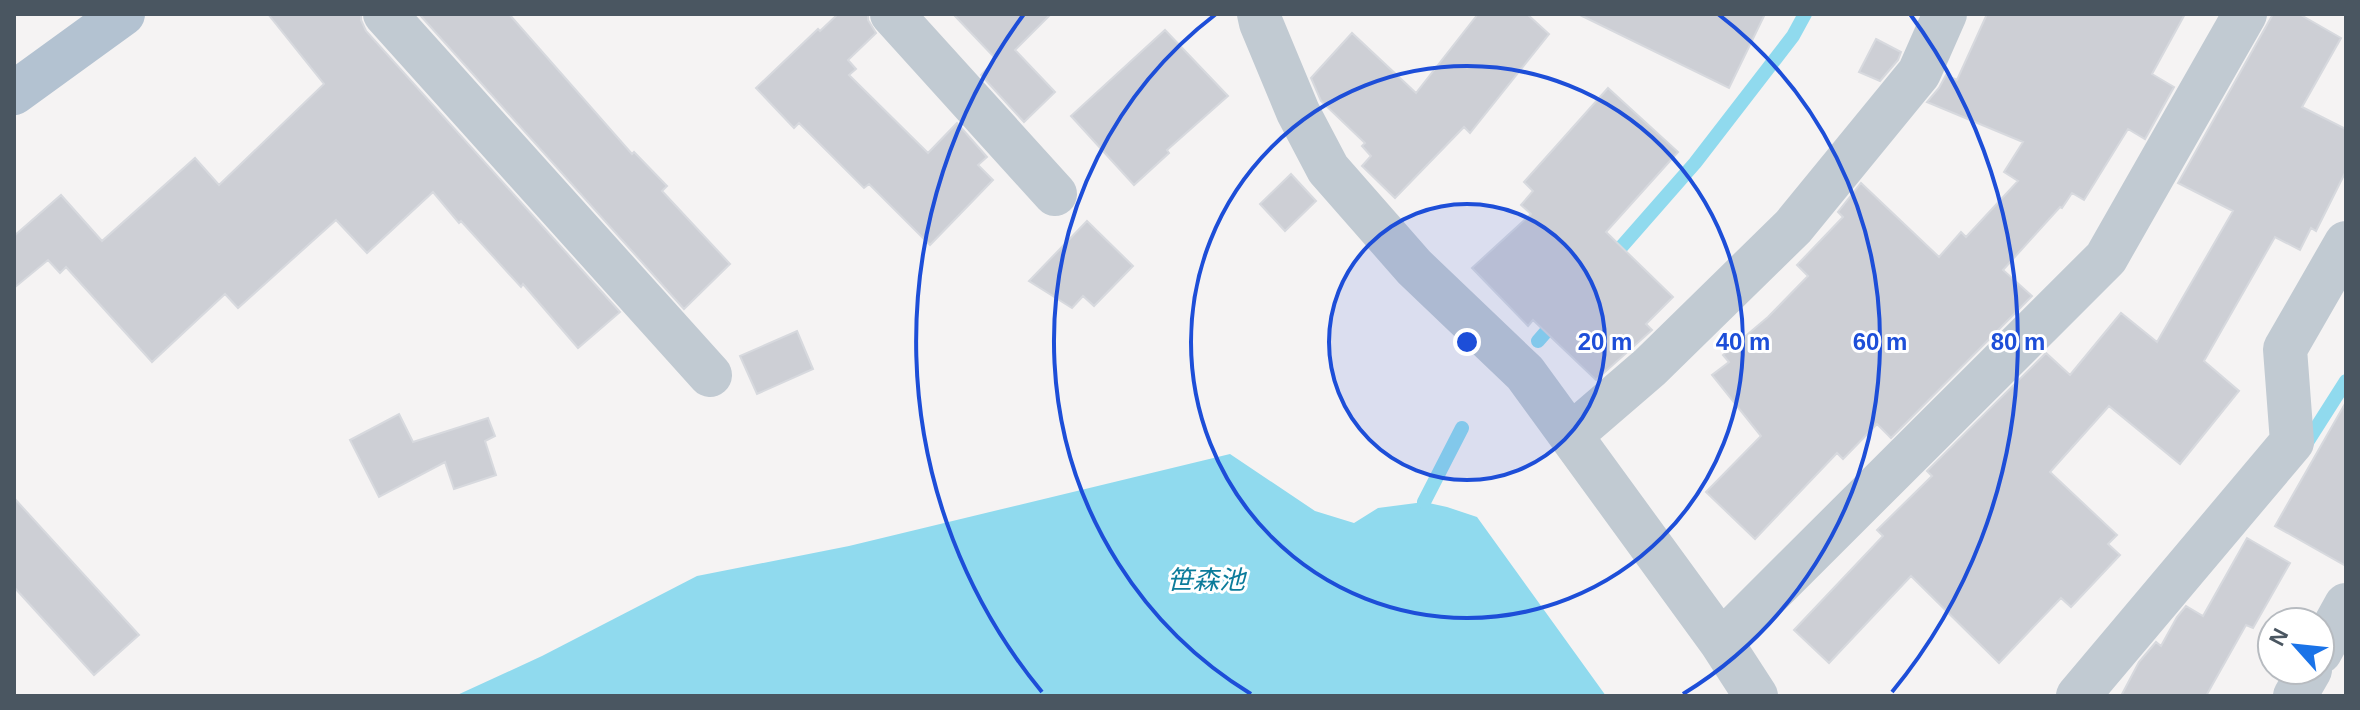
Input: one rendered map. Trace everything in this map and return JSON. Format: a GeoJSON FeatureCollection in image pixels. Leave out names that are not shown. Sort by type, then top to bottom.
{"type":"FeatureCollection","features":[{"type":"Feature","properties":{"kind":"main road"},"geometry":{"type":"LineString","coordinates":[[14,93],[123,14]]}},
{"type":"Feature","properties":{"kind":"street"},"geometry":{"type":"LineString","coordinates":[[385,14],[710,375]]}},
{"type":"Feature","properties":{"kind":"street"},"geometry":{"type":"LineString","coordinates":[[892,14],[1055,194]]}},
{"type":"Feature","properties":{"kind":"street"},"geometry":{"type":"LineString","coordinates":[[1259,14],[1298,112],[1328,169],[1414,267],[1525,373],[1721,642],[1756,696]]}},
{"type":"Feature","properties":{"kind":"street"},"geometry":{"type":"LineString","coordinates":[[1571,435],[1650,367],[1793,227],[1919,73],[1945,14]]}},
{"type":"Feature","properties":{"kind":"street"},"geometry":{"type":"LineString","coordinates":[[1721,642],[2106,258],[2245,14]]}},
{"type":"Feature","properties":{"kind":"street"},"geometry":{"type":"LineString","coordinates":[[2078,696],[2292,442],[2285,349],[2346,243]]}},
{"type":"Feature","properties":{"kind":"street"},"geometry":{"type":"LineString","coordinates":[[2336,623],[2346,605]]}},
{"type":"Feature","properties":{"kind":"water","name":"笹森池"},"geometry":{"type":"Polygon","coordinates":[[[1230,454],[1315,511],[1354,523],[1378,508],[1424,502],[1477,517],[1606,696],[455,696],[542,656],[697,576],[849,546],[1230,454]]]}},
{"type":"Feature","properties":{"kind":"building"},"geometry":{"type":"Polygon","coordinates":[[[268,14],[361,14],[366,31],[620,312],[578,348],[523,284],[521,287],[433,192],[367,253],[336,220],[238,308],[225,294],[152,362],[66,267],[60,273],[48,260],[14,288],[14,236],[61,195],[102,241],[195,158],[219,185],[324,84],[268,14]]]}},
{"type":"Feature","properties":{"kind":"building"},"geometry":{"type":"Polygon","coordinates":[[[419,14],[509,14],[632,154],[634,152],[667,186],[662,191],[730,264],[684,309],[419,14]]]}},
{"type":"Feature","properties":{"kind":"building"},"geometry":{"type":"Polygon","coordinates":[[[838,14],[868,14],[876,33],[848,60],[856,69],[849,75],[928,153],[957,123],[987,157],[978,165],[993,180],[930,245],[869,184],[864,188],[799,123],[794,128],[756,88],[838,14]]]}},
{"type":"Feature","properties":{"kind":"building"},"geometry":{"type":"Polygon","coordinates":[[[953,14],[1051,14],[1015,50],[1055,92],[1024,122],[981,75],[996,59],[953,14]]]}},
{"type":"Feature","properties":{"kind":"building"},"geometry":{"type":"Polygon","coordinates":[[[1478,14],[1527,14],[1549,34],[1470,133],[1464,127],[1395,198],[1362,166],[1371,156],[1362,146],[1365,143],[1321,101],[1311,78],[1352,33],[1416,93],[1478,14]]]}},
{"type":"Feature","properties":{"kind":"building"},"geometry":{"type":"Polygon","coordinates":[[[1578,14],[1765,14],[1729,88],[1578,14]]]}},
{"type":"Feature","properties":{"kind":"building"},"geometry":{"type":"Polygon","coordinates":[[[1987,14],[2185,14],[2152,74],[2174,87],[2145,139],[2128,129],[2084,200],[2072,193],[2062,208],[2003,270],[2032,296],[1891,438],[1877,424],[1843,459],[1837,453],[1755,539],[1706,492],[1761,436],[1712,375],[1729,362],[1723,355],[1768,317],[1808,276],[1797,265],[1843,217],[1838,212],[1861,183],[1939,257],[1961,232],[1966,237],[2018,181],[2004,172],[2023,142],[1927,102],[1946,75],[1957,80],[1987,14]]]}},
{"type":"Feature","properties":{"kind":"building"},"geometry":{"type":"Polygon","coordinates":[[[2273,14],[2299,14],[2341,38],[2302,107],[2346,129],[2346,171],[2316,231],[2311,228],[2300,250],[2275,237],[2204,361],[2239,391],[2180,464],[2109,406],[2050,472],[2117,535],[2108,544],[2120,555],[2071,607],[2061,598],[1999,663],[1911,576],[1829,663],[1794,630],[1883,536],[1877,530],[1932,476],[1927,471],[2046,353],[2070,375],[2121,313],[2157,342],[2233,211],[2178,183],[2273,14]]]}},
{"type":"Feature","properties":{"kind":"building"},"geometry":{"type":"Polygon","coordinates":[[[1165,30],[1228,96],[1167,150],[1169,153],[1134,185],[1071,116],[1165,30]]]}},
{"type":"Feature","properties":{"kind":"building"},"geometry":{"type":"Polygon","coordinates":[[[1876,39],[1901,52],[1880,81],[1859,72],[1876,39]]]}},
{"type":"Feature","properties":{"kind":"building"},"geometry":{"type":"Polygon","coordinates":[[[1608,88],[1678,152],[1606,232],[1673,297],[1646,324],[1652,330],[1596,380],[1533,320],[1528,326],[1472,268],[1531,214],[1521,205],[1533,191],[1524,182],[1608,88]]]}},
{"type":"Feature","properties":{"kind":"building"},"geometry":{"type":"Polygon","coordinates":[[[1291,174],[1316,201],[1285,231],[1260,204],[1291,174]]]}},
{"type":"Feature","properties":{"kind":"building"},"geometry":{"type":"Polygon","coordinates":[[[1087,221],[1133,266],[1094,306],[1083,296],[1072,308],[1029,281],[1087,221]]]}},
{"type":"Feature","properties":{"kind":"building"},"geometry":{"type":"Polygon","coordinates":[[[797,331],[813,369],[757,394],[740,356],[797,331]]]}},
{"type":"Feature","properties":{"kind":"building"},"geometry":{"type":"Polygon","coordinates":[[[2346,402],[2346,566],[2275,526],[2346,402]]]}},
{"type":"Feature","properties":{"kind":"building"},"geometry":{"type":"Polygon","coordinates":[[[399,414],[413,442],[488,418],[495,436],[485,441],[496,475],[454,489],[445,462],[379,497],[350,440],[399,414]]]}},
{"type":"Feature","properties":{"kind":"building"},"geometry":{"type":"Polygon","coordinates":[[[14,498],[139,635],[94,675],[14,587],[14,498]]]}},
{"type":"Feature","properties":{"kind":"building"},"geometry":{"type":"Polygon","coordinates":[[[2247,538],[2290,563],[2266,606],[2256,606],[2256,623],[2253,628],[2246,625],[2206,696],[2121,696],[2139,662],[2156,642],[2161,646],[2186,606],[2203,616],[2247,538]]]}},
{"type":"Feature","properties":{"kind":"waterway"},"geometry":{"type":"LineString","coordinates":[[1609,261],[1695,163],[1793,36],[1805,14]]}},
{"type":"Feature","properties":{"kind":"waterway"},"geometry":{"type":"LineString","coordinates":[[1538,341],[1558,318]]}},
{"type":"Feature","properties":{"kind":"waterway"},"geometry":{"type":"LineString","coordinates":[[2304,447],[2346,381]]}},
{"type":"Feature","properties":{"kind":"waterway"},"geometry":{"type":"LineString","coordinates":[[1424,502],[1462,428]]}}]}
